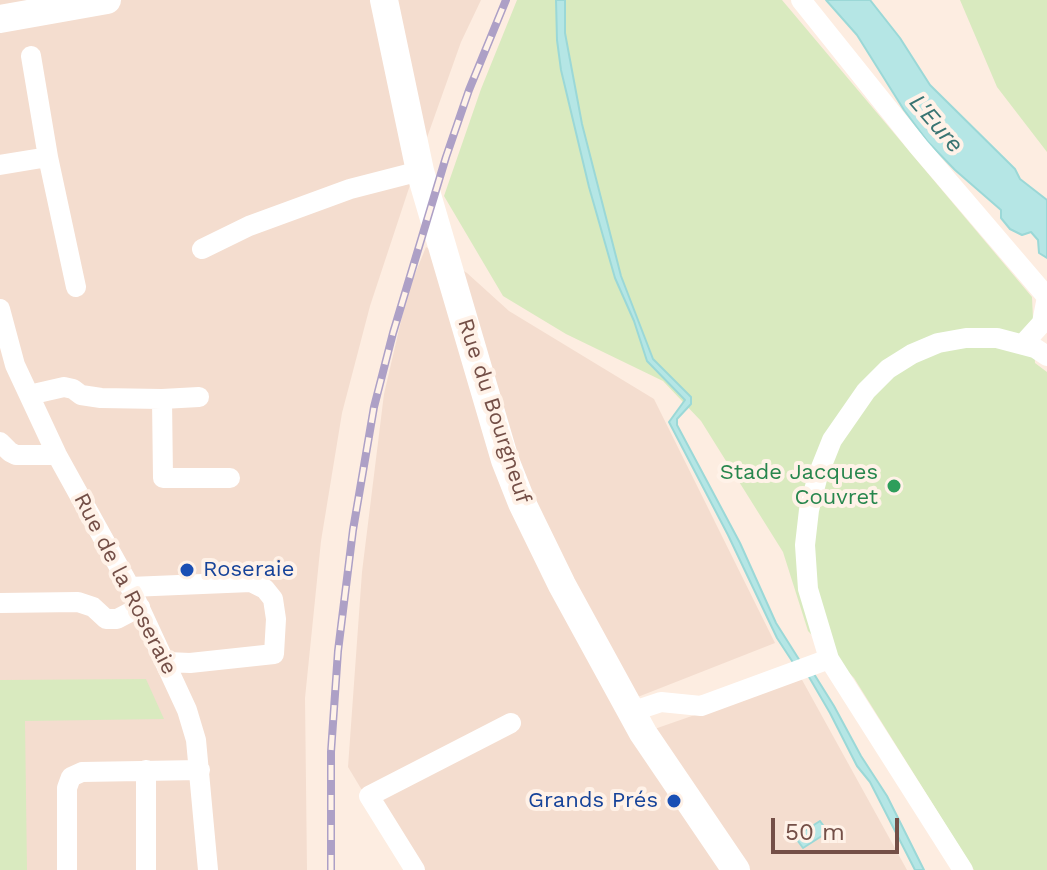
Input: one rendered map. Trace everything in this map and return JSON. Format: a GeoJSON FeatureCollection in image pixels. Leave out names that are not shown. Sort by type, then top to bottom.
{"type":"FeatureCollection","features":[{"type":"Feature","properties":{"kind":"main road"},"geometry":{"type":"LineString","coordinates":[[0,19],[107,0]]}},
{"type":"Feature","properties":{"kind":"main road","name":"Rue du Bourgneuf"},"geometry":{"type":"LineString","coordinates":[[384,0],[420,171],[505,460],[522,503],[562,585],[631,712],[736,870]]}},
{"type":"Feature","properties":{"kind":"street"},"geometry":{"type":"LineString","coordinates":[[801,0],[918,146],[1047,297],[1042,323],[1023,344]]}},
{"type":"Feature","properties":{"kind":"street"},"geometry":{"type":"LineString","coordinates":[[31,56],[48,157],[76,287]]}},
{"type":"Feature","properties":{"kind":"street"},"geometry":{"type":"LineString","coordinates":[[0,165],[48,157]]}},
{"type":"Feature","properties":{"kind":"street"},"geometry":{"type":"LineString","coordinates":[[202,249],[249,226],[350,189],[420,171]]}},
{"type":"Feature","properties":{"kind":"street","name":"Rue de la Roseraie"},"geometry":{"type":"LineString","coordinates":[[0,309],[15,365],[57,455],[140,607],[187,710],[196,740],[200,770],[208,870]]}},
{"type":"Feature","properties":{"kind":"street"},"geometry":{"type":"LineString","coordinates":[[963,870],[829,659],[808,589],[805,545],[809,510],[832,440],[866,391],[888,369],[938,343],[966,338],[997,338],[1023,344],[1047,356]]}},
{"type":"Feature","properties":{"kind":"street"},"geometry":{"type":"LineString","coordinates":[[29,395],[64,387],[81,395],[101,398],[199,397]]}},
{"type":"Feature","properties":{"kind":"street"},"geometry":{"type":"LineString","coordinates":[[162,399],[163,478],[230,478]]}},
{"type":"Feature","properties":{"kind":"street"},"geometry":{"type":"LineString","coordinates":[[0,442],[16,455],[57,455]]}},
{"type":"Feature","properties":{"kind":"street"},"geometry":{"type":"LineString","coordinates":[[130,587],[251,582],[265,589],[273,599],[276,619],[274,654],[190,663],[167,662]]}},
{"type":"Feature","properties":{"kind":"street"},"geometry":{"type":"LineString","coordinates":[[0,603],[78,602],[93,607],[106,619],[117,619],[140,607]]}},
{"type":"Feature","properties":{"kind":"street"},"geometry":{"type":"LineString","coordinates":[[631,712],[661,702],[701,706],[829,659]]}},
{"type":"Feature","properties":{"kind":"street"},"geometry":{"type":"LineString","coordinates":[[415,870],[369,796],[511,723]]}},
{"type":"Feature","properties":{"kind":"street"},"geometry":{"type":"LineString","coordinates":[[146,770],[146,870]]}},
{"type":"Feature","properties":{"kind":"street"},"geometry":{"type":"LineString","coordinates":[[67,870],[67,788],[71,777],[82,772],[200,770]]}},
{"type":"Feature","properties":{"kind":"shaded area"},"geometry":{"type":"Polygon","coordinates":[[[0,0],[481,0],[461,42],[408,191],[370,306],[342,413],[321,541],[305,698],[307,870],[0,870],[0,0]]]}},
{"type":"Feature","properties":{"kind":"shaded area"},"geometry":{"type":"Polygon","coordinates":[[[426,247],[467,273],[509,311],[654,399],[775,643],[625,702],[643,733],[801,678],[907,870],[410,870],[348,767],[362,572],[384,394],[408,291],[426,247]]]}},
{"type":"Feature","properties":{"kind":"green space","name":"Stade Jacques Couvret"},"geometry":{"type":"Polygon","coordinates":[[[517,0],[782,0],[1032,297],[1035,363],[1047,372],[1047,870],[974,870],[854,678],[808,631],[783,552],[701,421],[663,381],[566,334],[503,296],[444,196],[481,89],[517,0]]]}},
{"type":"Feature","properties":{"kind":"green space"},"geometry":{"type":"Polygon","coordinates":[[[960,0],[1047,0],[1047,152],[997,87],[960,0]]]}},
{"type":"Feature","properties":{"kind":"green space"},"geometry":{"type":"Polygon","coordinates":[[[146,679],[164,719],[25,721],[27,870],[0,870],[0,680],[146,679]]]}},
{"type":"Feature","properties":{"kind":"water"},"geometry":{"type":"Polygon","coordinates":[[[556,0],[565,0],[565,33],[582,124],[621,276],[653,359],[691,397],[691,404],[677,419],[677,425],[740,543],[776,623],[834,706],[887,796],[924,870],[915,870],[870,782],[857,766],[809,677],[794,664],[777,638],[669,422],[685,400],[647,361],[615,278],[561,70],[556,0]]]}},
{"type":"Feature","properties":{"kind":"water","name":"L'Eure"},"geometry":{"type":"Polygon","coordinates":[[[826,0],[870,0],[900,38],[930,85],[1015,169],[1020,179],[1047,200],[1047,258],[1039,253],[1038,240],[1031,232],[1022,235],[1010,229],[1001,218],[1001,210],[928,142],[857,35],[826,0]]]}},
{"type":"Feature","properties":{"kind":"water"},"geometry":{"type":"Polygon","coordinates":[[[820,821],[828,832],[803,848],[795,837],[820,821]]]}},
{"type":"Feature","properties":{"kind":"railway"},"geometry":{"type":"LineString","coordinates":[[331,870],[331,752],[338,651],[353,530],[374,407],[446,157],[469,90],[506,0]]}},
{"type":"Feature","properties":{"kind":"place","name":"Stade Jacques Couvret"},"geometry":{"type":"Point","coordinates":[894,486]}},
{"type":"Feature","properties":{"kind":"place","name":"Roseraie"},"geometry":{"type":"Point","coordinates":[187,570]}},
{"type":"Feature","properties":{"kind":"place","name":"Grands Prés"},"geometry":{"type":"Point","coordinates":[674,801]}}]}
